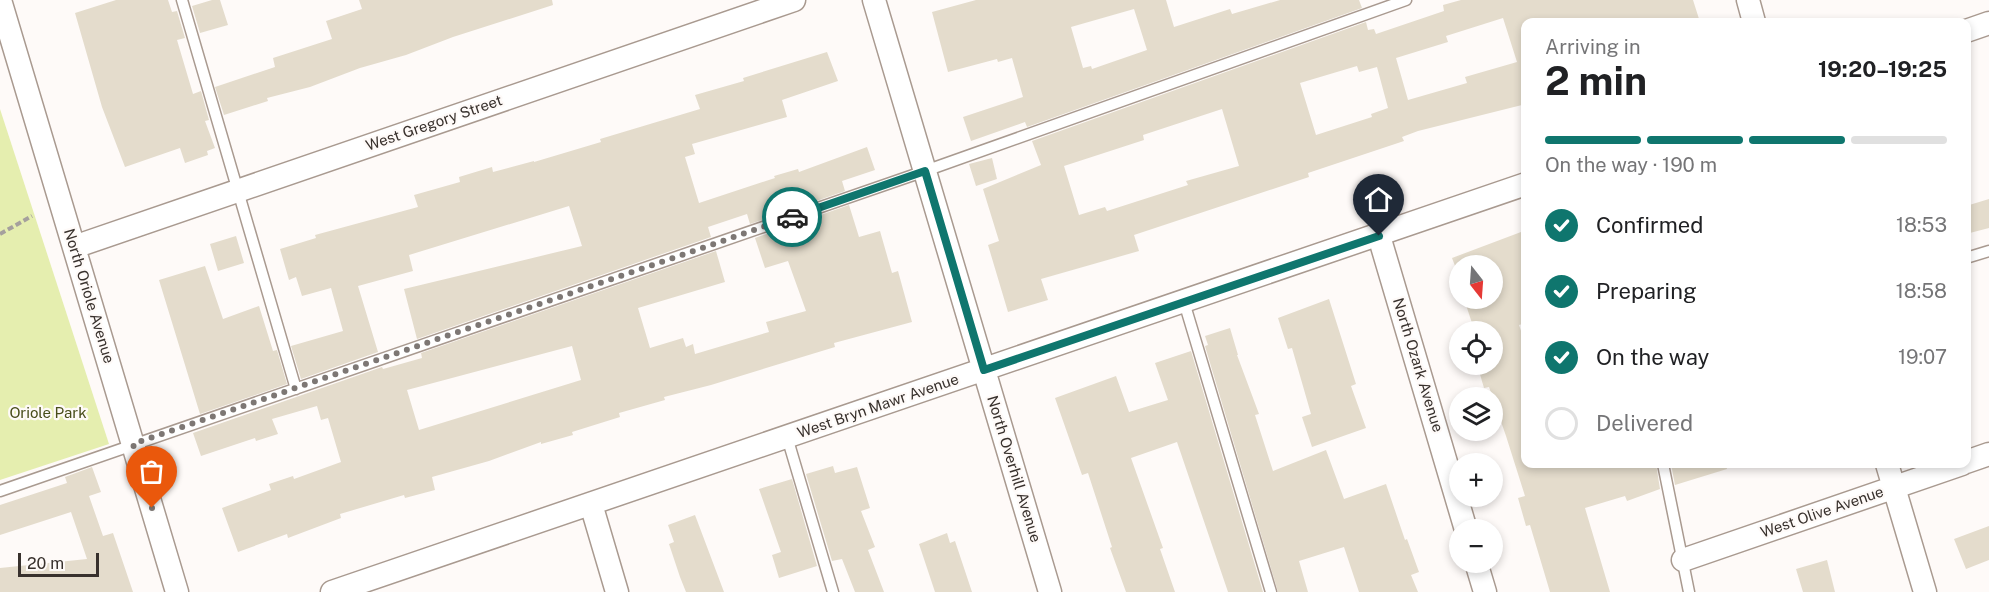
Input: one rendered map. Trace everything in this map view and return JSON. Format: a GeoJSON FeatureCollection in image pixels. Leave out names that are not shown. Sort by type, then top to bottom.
{"type":"FeatureCollection","features":[{"type":"Feature","properties":{"kind":"street","name":"North Oriole Avenue"},"geometry":{"type":"LineString","coordinates":[[0,0],[177,592]]}},
{"type":"Feature","properties":{"kind":"street","name":"West Gregory Street"},"geometry":{"type":"LineString","coordinates":[[74,247],[794,0]]}},
{"type":"Feature","properties":{"kind":"street","name":"North Overhill Avenue"},"geometry":{"type":"LineString","coordinates":[[874,0],[1050,592]]}},
{"type":"Feature","properties":{"kind":"street"},"geometry":{"type":"LineString","coordinates":[[1748,0],[1753,18]]}},
{"type":"Feature","properties":{"kind":"street"},"geometry":{"type":"LineString","coordinates":[[1971,29],[1989,23]]}},
{"type":"Feature","properties":{"kind":"street","name":"West Bryn Mawr Avenue"},"geometry":{"type":"LineString","coordinates":[[332,592],[366,586],[591,504],[1521,186]]}},
{"type":"Feature","properties":{"kind":"street","name":"North Ozark Avenue"},"geometry":{"type":"LineString","coordinates":[[1379,236],[1463,519]]}},
{"type":"Feature","properties":{"kind":"street"},"geometry":{"type":"LineString","coordinates":[[1971,460],[1989,454]]}},
{"type":"Feature","properties":{"kind":"street"},"geometry":{"type":"LineString","coordinates":[[1888,468],[1926,592]]}},
{"type":"Feature","properties":{"kind":"street","name":"West Olive Avenue"},"geometry":{"type":"LineString","coordinates":[[1683,560],[1950,468]]}},
{"type":"Feature","properties":{"kind":"street"},"geometry":{"type":"LineString","coordinates":[[591,504],[617,592]]}},
{"type":"Feature","properties":{"kind":"street"},"geometry":{"type":"LineString","coordinates":[[1479,573],[1485,592]]}},
{"type":"Feature","properties":{"kind":"lane"},"geometry":{"type":"LineString","coordinates":[[182,0],[296,389]]}},
{"type":"Feature","properties":{"kind":"lane"},"geometry":{"type":"LineString","coordinates":[[0,491],[925,171],[1406,0]]}},
{"type":"Feature","properties":{"kind":"lane"},"geometry":{"type":"LineString","coordinates":[[1971,256],[1989,251]]}},
{"type":"Feature","properties":{"kind":"lane"},"geometry":{"type":"LineString","coordinates":[[1184,302],[1271,592]]}},
{"type":"Feature","properties":{"kind":"lane"},"geometry":{"type":"LineString","coordinates":[[787,437],[833,592]]}},
{"type":"Feature","properties":{"kind":"lane"},"geometry":{"type":"LineString","coordinates":[[1664,468],[1689,592]]}},
{"type":"Feature","properties":{"kind":"path"},"geometry":{"type":"LineString","coordinates":[[0,234],[32,216]]}},
{"type":"Feature","properties":{"kind":"green space","name":"Oriole Park"},"geometry":{"type":"Polygon","coordinates":[[[0,109],[109,444],[0,480],[0,109]]]}},
{"type":"Feature","properties":{"kind":"building"},"geometry":{"type":"Polygon","coordinates":[[[116,0],[168,0],[172,12],[177,11],[185,38],[177,40],[193,94],[201,91],[209,120],[205,121],[215,148],[207,151],[208,155],[185,163],[180,148],[125,167],[102,107],[75,13],[116,0]]]}},
{"type":"Feature","properties":{"kind":"building"},"geometry":{"type":"Polygon","coordinates":[[[220,0],[228,25],[200,33],[192,6],[220,0]]]}},
{"type":"Feature","properties":{"kind":"building"},"geometry":{"type":"Polygon","coordinates":[[[359,0],[552,0],[553,5],[453,37],[406,55],[360,68],[310,87],[267,98],[268,101],[224,115],[215,87],[275,67],[273,58],[332,39],[326,21],[362,9],[359,0]]]}},
{"type":"Feature","properties":{"kind":"building"},"geometry":{"type":"Polygon","coordinates":[[[976,0],[1166,0],[1174,27],[1230,9],[1232,14],[1280,0],[1359,0],[1362,8],[1027,127],[1025,122],[971,141],[963,117],[1023,97],[1012,58],[998,62],[997,59],[948,72],[932,12],[976,0]],[[1134,9],[1071,27],[1083,68],[1091,66],[1092,69],[1147,50],[1134,9]]]}},
{"type":"Feature","properties":{"kind":"building"},"geometry":{"type":"Polygon","coordinates":[[[1461,0],[1693,0],[1699,18],[1521,18],[1521,105],[1418,131],[1402,137],[1404,141],[1308,173],[1309,177],[1134,235],[1139,251],[1041,279],[1048,300],[1008,312],[988,245],[999,241],[983,189],[1041,165],[1032,141],[1366,22],[1368,30],[1374,29],[1376,34],[1444,11],[1443,5],[1461,0]],[[1503,18],[1446,36],[1448,42],[1396,58],[1408,100],[1467,83],[1465,77],[1517,62],[1503,18]],[[1357,66],[1300,83],[1316,135],[1372,117],[1371,114],[1388,108],[1377,67],[1359,72],[1357,66]],[[1222,109],[1143,135],[1144,140],[1064,166],[1079,215],[1105,207],[1107,211],[1188,185],[1186,181],[1239,166],[1222,109]]]}},
{"type":"Feature","properties":{"kind":"building"},"geometry":{"type":"Polygon","coordinates":[[[827,52],[838,81],[782,100],[787,117],[692,144],[695,154],[685,157],[699,203],[775,178],[774,176],[798,169],[799,172],[867,147],[875,170],[842,181],[845,191],[750,224],[747,214],[708,227],[711,237],[417,339],[404,289],[582,246],[569,206],[409,255],[413,271],[358,286],[378,352],[301,379],[291,346],[343,331],[331,288],[302,296],[296,277],[289,280],[280,249],[316,238],[315,235],[418,207],[414,195],[460,182],[459,177],[492,167],[493,172],[534,162],[601,142],[600,139],[700,109],[695,95],[744,81],[743,78],[827,52]]]}},
{"type":"Feature","properties":{"kind":"building"},"geometry":{"type":"Polygon","coordinates":[[[992,158],[997,179],[976,186],[969,164],[992,158]]]}},
{"type":"Feature","properties":{"kind":"building"},"geometry":{"type":"Polygon","coordinates":[[[1989,199],[1989,228],[1971,233],[1971,204],[1989,199]]]}},
{"type":"Feature","properties":{"kind":"building"},"geometry":{"type":"Polygon","coordinates":[[[849,205],[859,237],[880,231],[892,273],[898,271],[912,322],[834,343],[835,347],[664,397],[665,400],[619,413],[620,417],[572,432],[573,435],[541,444],[541,442],[489,461],[432,477],[435,490],[405,498],[404,495],[340,514],[341,518],[288,538],[287,534],[238,552],[222,508],[271,490],[269,484],[293,476],[294,479],[341,462],[328,418],[321,420],[317,406],[272,419],[278,434],[256,441],[255,438],[201,456],[193,433],[382,367],[383,369],[422,358],[421,353],[716,251],[725,282],[638,308],[650,348],[683,338],[686,347],[693,344],[695,354],[769,332],[766,322],[806,311],[788,261],[765,268],[755,238],[849,205]],[[572,346],[407,390],[419,430],[581,380],[572,346]]]}},
{"type":"Feature","properties":{"kind":"building"},"geometry":{"type":"Polygon","coordinates":[[[1521,232],[1521,324],[1519,325],[1521,331],[1521,468],[1657,468],[1660,489],[1627,501],[1625,496],[1585,508],[1610,592],[1550,592],[1530,525],[1526,526],[1518,498],[1525,496],[1503,427],[1503,387],[1484,387],[1480,375],[1503,375],[1503,321],[1471,321],[1467,309],[1503,309],[1503,255],[1460,255],[1521,232]]]}},
{"type":"Feature","properties":{"kind":"building"},"geometry":{"type":"Polygon","coordinates":[[[236,236],[244,263],[218,271],[210,244],[236,236]]]}},
{"type":"Feature","properties":{"kind":"building"},"geometry":{"type":"Polygon","coordinates":[[[205,266],[223,319],[259,306],[273,351],[277,350],[287,384],[200,414],[159,280],[205,266]]]}},
{"type":"Feature","properties":{"kind":"building"},"geometry":{"type":"Polygon","coordinates":[[[1329,299],[1356,384],[1351,386],[1366,428],[1312,447],[1302,417],[1311,414],[1292,348],[1288,349],[1278,318],[1329,299]]]}},
{"type":"Feature","properties":{"kind":"building"},"geometry":{"type":"Polygon","coordinates":[[[1230,328],[1237,355],[1259,414],[1255,415],[1273,471],[1326,450],[1344,499],[1386,484],[1405,540],[1407,539],[1419,572],[1411,575],[1418,592],[1359,592],[1344,547],[1299,561],[1308,592],[1278,592],[1205,346],[1208,345],[1205,336],[1230,328]]]}},
{"type":"Feature","properties":{"kind":"building"},"geometry":{"type":"Polygon","coordinates":[[[1191,351],[1263,592],[1228,592],[1177,442],[1131,458],[1163,548],[1160,549],[1175,592],[1126,592],[1110,548],[1112,547],[1088,473],[1082,475],[1055,398],[1116,376],[1129,412],[1168,400],[1155,363],[1191,351]]]}},
{"type":"Feature","properties":{"kind":"building"},"geometry":{"type":"Polygon","coordinates":[[[833,466],[835,473],[857,467],[870,508],[861,511],[875,547],[868,550],[884,592],[855,592],[842,559],[832,561],[806,474],[833,466]]]}},
{"type":"Feature","properties":{"kind":"building"},"geometry":{"type":"Polygon","coordinates":[[[92,467],[101,492],[89,496],[103,536],[113,533],[133,592],[0,592],[0,568],[87,559],[71,512],[0,535],[0,505],[67,483],[65,477],[92,467]]]}},
{"type":"Feature","properties":{"kind":"building"},"geometry":{"type":"Polygon","coordinates":[[[1672,468],[1727,468],[1727,469],[1675,485],[1672,468]]]}},
{"type":"Feature","properties":{"kind":"building"},"geometry":{"type":"Polygon","coordinates":[[[792,479],[817,566],[779,578],[772,555],[781,552],[759,489],[792,479]]]}},
{"type":"Feature","properties":{"kind":"building"},"geometry":{"type":"Polygon","coordinates":[[[695,515],[724,592],[686,592],[680,577],[669,544],[674,542],[668,525],[695,515]]]}},
{"type":"Feature","properties":{"kind":"building"},"geometry":{"type":"Polygon","coordinates":[[[1989,526],[1989,560],[1966,569],[1954,539],[1989,526]]]}},
{"type":"Feature","properties":{"kind":"building"},"geometry":{"type":"Polygon","coordinates":[[[947,533],[950,543],[955,541],[972,592],[935,592],[919,544],[947,533]]]}},
{"type":"Feature","properties":{"kind":"building"},"geometry":{"type":"Polygon","coordinates":[[[1827,560],[1835,592],[1803,592],[1796,569],[1827,560]]]}},
{"type":"Feature","properties":{"kind":"way so far"},"geometry":{"type":"LineString","coordinates":[[152,508],[133,444],[792,217]]}},
{"type":"Feature","properties":{"kind":"route"},"geometry":{"type":"LineString","coordinates":[[792,217],[925,171],[984,370],[1379,236]]}}]}
